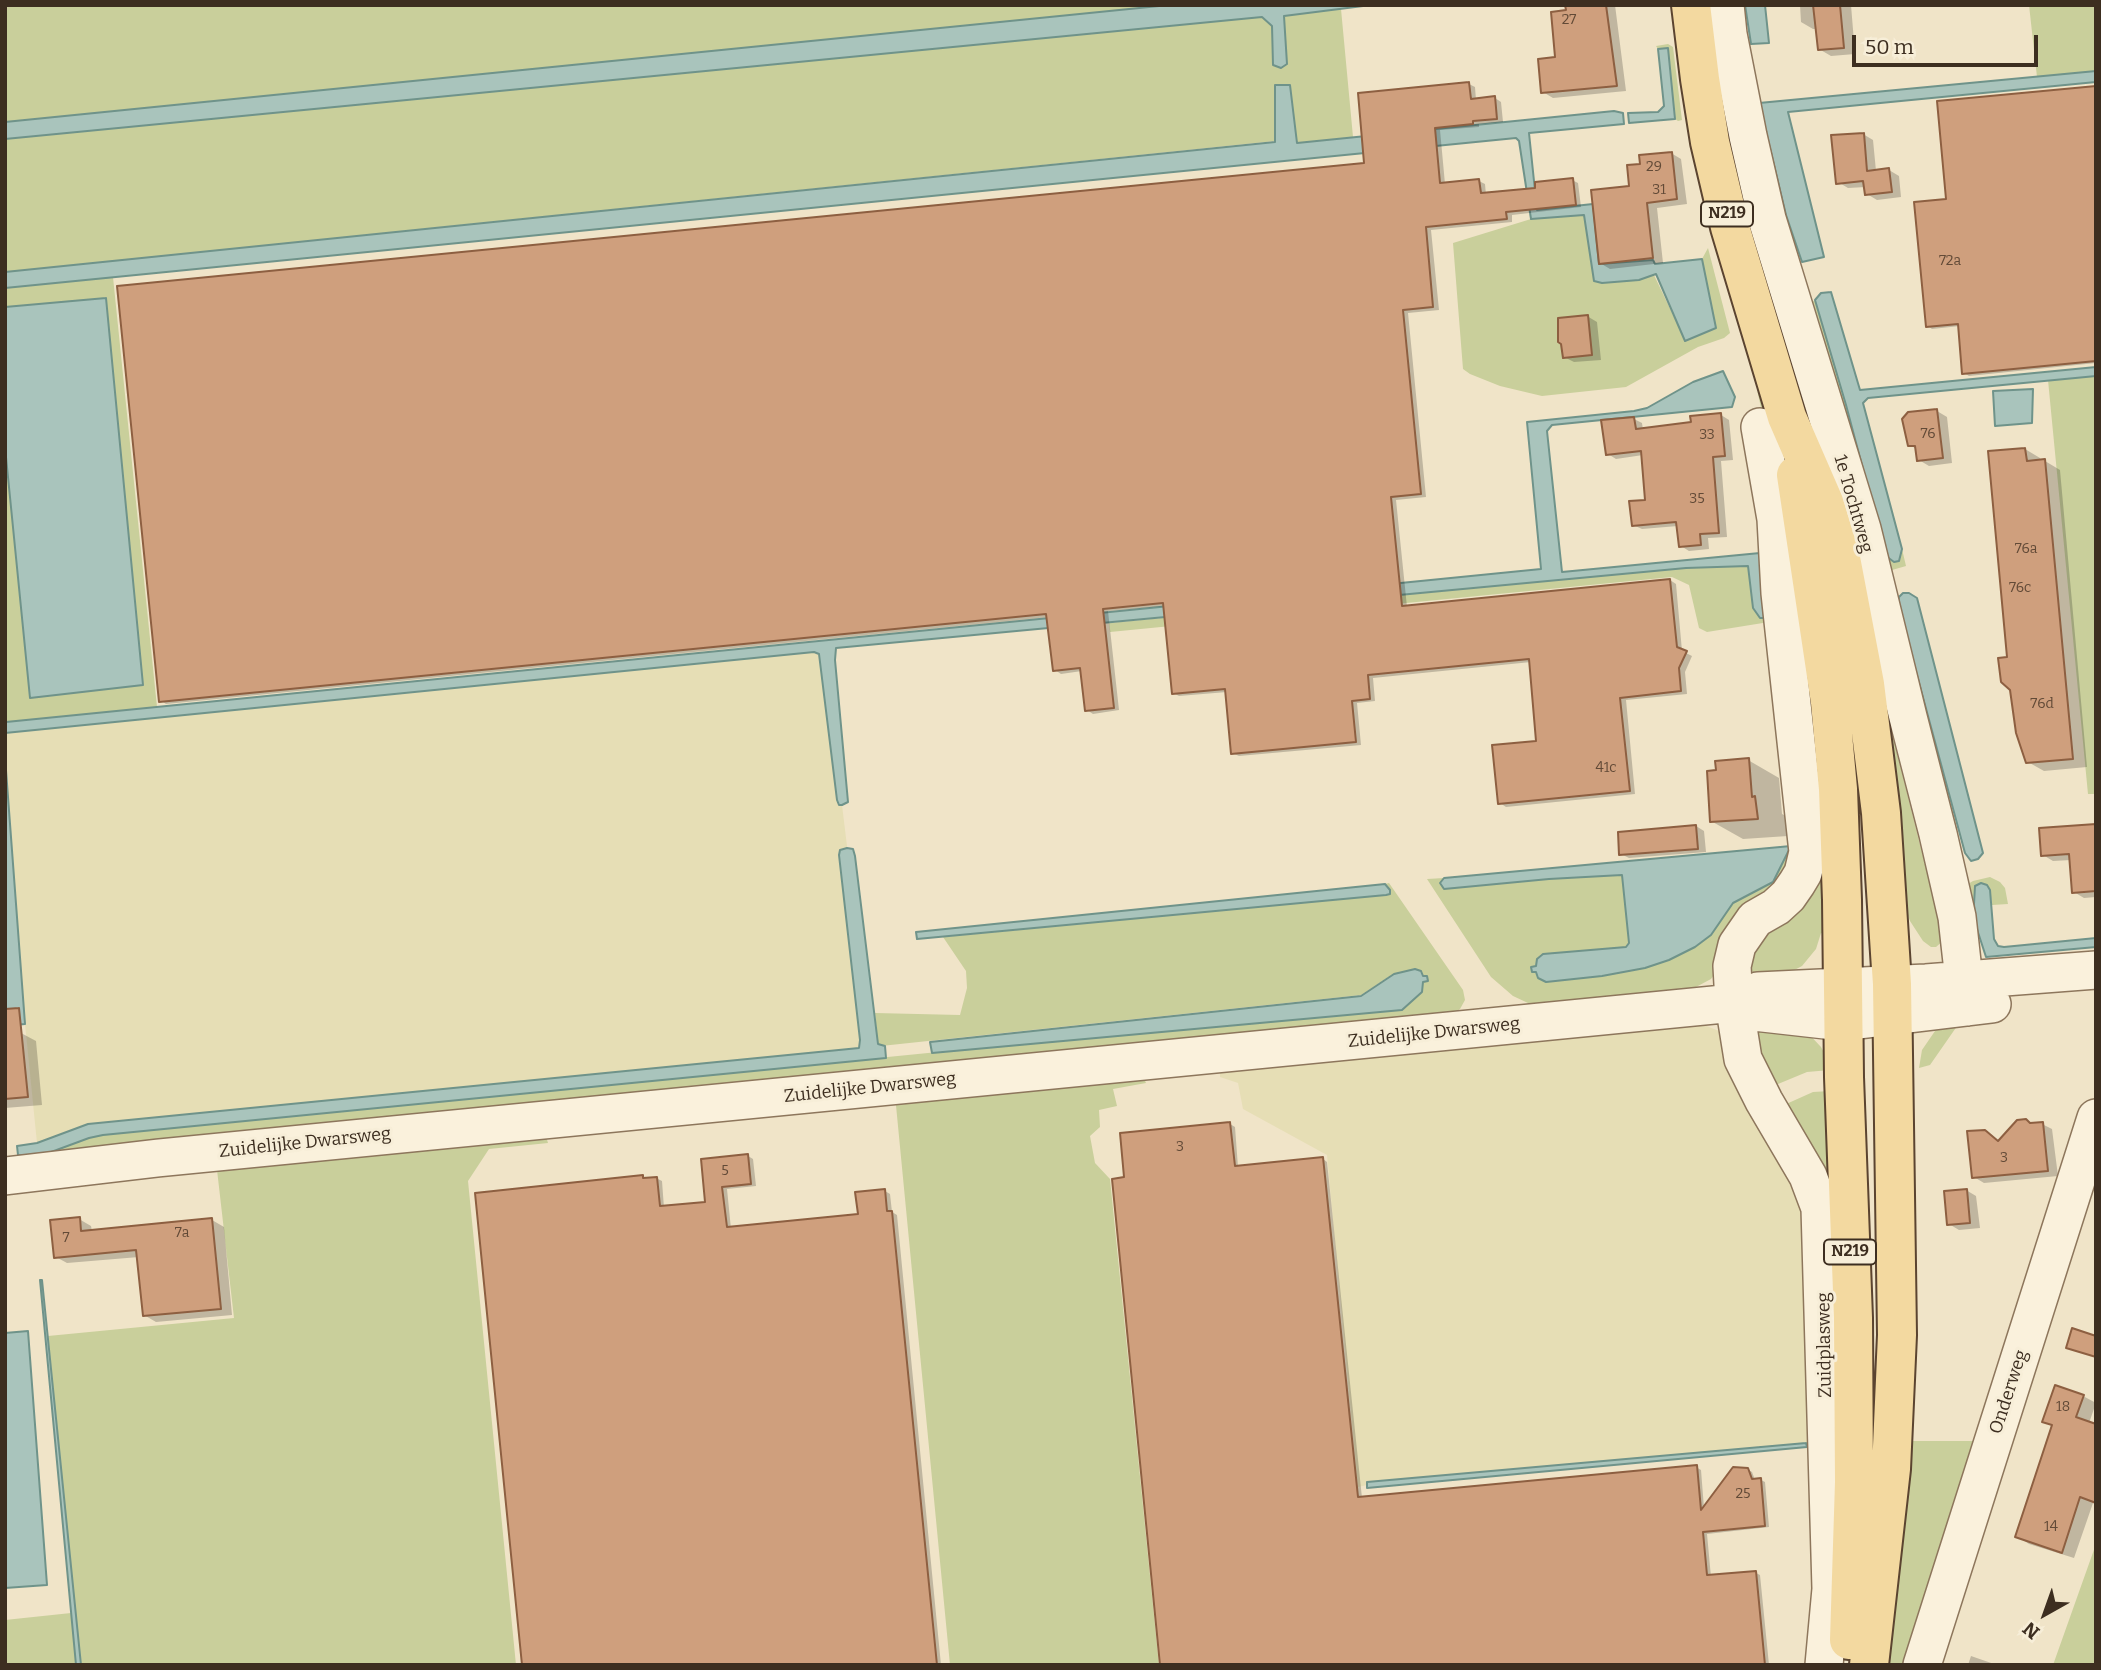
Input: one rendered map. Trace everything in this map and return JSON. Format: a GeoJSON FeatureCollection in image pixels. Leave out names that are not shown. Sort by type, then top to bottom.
{"type":"FeatureCollection","features":[{"type":"Feature","properties":{"kind":"main road","name":"1e Tochtweg"},"geometry":{"type":"LineString","coordinates":[[1691,5],[1710,142],[1774,422],[1830,702],[1838,789],[1842,1004]]}},
{"type":"Feature","properties":{"kind":"main road","name":"1e Tochtweg"},"geometry":{"type":"LineString","coordinates":[[1774,422],[1824,502],[1841,558],[1862,671],[1881,813],[1892,1000]]}},
{"type":"Feature","properties":{"kind":"main road","name":"N219"},"geometry":{"type":"LineString","coordinates":[[1869,1665],[1891,1469],[1897,1335],[1892,1000]]}},
{"type":"Feature","properties":{"kind":"main road","name":"Zuidplasweg"},"geometry":{"type":"LineString","coordinates":[[1842,1004],[1853,1318],[1851,1614],[1847,1665]]}},
{"type":"Feature","properties":{"kind":"street","name":"1e Tochtweg"},"geometry":{"type":"LineString","coordinates":[[1725,5],[1748,136],[1767,219],[1862,529],[1938,834],[1957,917],[1966,994]]}},
{"type":"Feature","properties":{"kind":"street","name":"1e Tochtweg"},"geometry":{"type":"LineString","coordinates":[[1734,1003],[1732,966],[1737,945],[1755,919],[1776,907],[1788,895],[1803,873],[1808,852],[1780,593],[1774,422]]}},
{"type":"Feature","properties":{"kind":"street","name":"Zuidelijke Dwarsweg"},"geometry":{"type":"LineString","coordinates":[[1966,994],[2096,970]]}},
{"type":"Feature","properties":{"kind":"street","name":"Zuidelijke Dwarsweg"},"geometry":{"type":"LineString","coordinates":[[5,1176],[172,1156],[1734,1003],[1758,990],[1842,1004],[1966,994],[2096,993]]}},
{"type":"Feature","properties":{"kind":"street","name":"Zuidplasweg"},"geometry":{"type":"LineString","coordinates":[[1734,1003],[1743,1059],[1808,1176],[1820,1208],[1830,1589],[1824,1665]]}},
{"type":"Feature","properties":{"kind":"street","name":"Onderweg"},"geometry":{"type":"LineString","coordinates":[[1922,1665],[2096,1118]]}},
{"type":"Feature","properties":{"kind":"shaded area"},"geometry":{"type":"Polygon","coordinates":[[[814,652],[819,654],[837,800],[839,805],[842,805],[847,846],[840,850],[859,1048],[88,1124],[37,1143],[25,1024],[5,733],[814,652]]]}},
{"type":"Feature","properties":{"kind":"shaded area"},"geometry":{"type":"Polygon","coordinates":[[[1704,1025],[1719,1031],[1727,1040],[1799,1179],[1819,1445],[1807,1446],[1805,1443],[1367,1482],[1367,1485],[1358,1487],[1327,1155],[1243,1109],[1238,1083],[1220,1077],[1220,1068],[1501,1038],[1514,1044],[1596,1036],[1610,1028],[1704,1025]]]}},
{"type":"Feature","properties":{"kind":"green space"},"geometry":{"type":"Polygon","coordinates":[[[5,5],[1169,5],[5,122],[5,5]]]}},
{"type":"Feature","properties":{"kind":"green space"},"geometry":{"type":"Polygon","coordinates":[[[2029,5],[2096,5],[2096,71],[2037,77],[2029,5]]]}},
{"type":"Feature","properties":{"kind":"green space"},"geometry":{"type":"Polygon","coordinates":[[[1341,9],[1353,137],[1296,143],[1290,85],[1275,86],[1275,141],[5,272],[5,139],[1263,17],[1272,26],[1273,64],[1287,64],[1284,16],[1341,9]]]}},
{"type":"Feature","properties":{"kind":"green space"},"geometry":{"type":"Polygon","coordinates":[[[1668,44],[1673,47],[1682,120],[1678,121],[1675,119],[1668,49],[1658,49],[1656,46],[1668,44]]]}},
{"type":"Feature","properties":{"kind":"green space"},"geometry":{"type":"Polygon","coordinates":[[[1584,215],[1594,281],[1639,280],[1654,275],[1685,340],[1704,271],[1702,259],[1708,248],[1730,333],[1724,338],[1698,347],[1626,387],[1542,396],[1500,386],[1463,369],[1453,243],[1531,219],[1584,215]]]}},
{"type":"Feature","properties":{"kind":"green space"},"geometry":{"type":"Polygon","coordinates":[[[113,277],[157,707],[6,722],[5,447],[30,697],[106,299],[5,307],[5,288],[113,277]]]}},
{"type":"Feature","properties":{"kind":"green space"},"geometry":{"type":"Polygon","coordinates":[[[1815,300],[1846,405],[1899,561],[1902,549],[1906,566],[1892,570],[1886,568],[1806,307],[1815,300]]]}},
{"type":"Feature","properties":{"kind":"green space"},"geometry":{"type":"Polygon","coordinates":[[[1792,337],[1944,940],[1936,947],[1923,941],[1905,908],[1804,407],[1779,339],[1792,337]]]}},
{"type":"Feature","properties":{"kind":"green space"},"geometry":{"type":"Polygon","coordinates":[[[2096,376],[2096,794],[2088,794],[2048,380],[2096,376]]]}},
{"type":"Feature","properties":{"kind":"green space"},"geometry":{"type":"Polygon","coordinates":[[[1757,390],[1769,416],[1791,515],[1792,596],[1817,818],[1825,931],[1825,934],[1821,933],[1816,949],[1802,966],[1785,975],[1768,977],[1760,977],[1749,969],[1746,964],[1747,955],[1743,953],[1756,931],[1799,899],[1813,874],[1815,850],[1787,591],[1786,517],[1757,390]]]}},
{"type":"Feature","properties":{"kind":"green space"},"geometry":{"type":"Polygon","coordinates":[[[1749,566],[1753,608],[1769,622],[1707,632],[1699,628],[1689,585],[1672,577],[1110,632],[1109,623],[1686,568],[1749,566]]]}},
{"type":"Feature","properties":{"kind":"green space"},"geometry":{"type":"Polygon","coordinates":[[[1791,846],[1796,866],[1711,979],[1696,987],[1633,999],[1551,1008],[1528,1003],[1513,996],[1491,977],[1427,879],[1549,879],[1622,874],[1629,943],[1626,947],[1540,955],[1536,966],[1531,967],[1539,978],[1546,982],[1645,968],[1695,947],[1711,935],[1733,903],[1773,882],[1791,846]]]}},
{"type":"Feature","properties":{"kind":"green space"},"geometry":{"type":"Polygon","coordinates":[[[1990,877],[2005,888],[2008,904],[1992,905],[1990,890],[1975,886],[1977,929],[1970,930],[1968,884],[1990,877]]]}},
{"type":"Feature","properties":{"kind":"green space"},"geometry":{"type":"Polygon","coordinates":[[[1389,883],[1463,990],[1465,1000],[1460,1009],[1446,1019],[20,1163],[18,1155],[35,1158],[103,1135],[938,1052],[1402,1010],[1423,982],[1423,976],[1393,974],[1361,995],[881,1046],[878,1044],[875,1013],[960,1015],[967,988],[966,971],[943,937],[1386,895],[1390,894],[1385,884],[1389,883]]]}},
{"type":"Feature","properties":{"kind":"green space"},"geometry":{"type":"Polygon","coordinates":[[[1962,1019],[1930,1065],[1919,1068],[1922,1050],[1935,1031],[1942,1024],[1962,1019]]]}},
{"type":"Feature","properties":{"kind":"green space"},"geometry":{"type":"Polygon","coordinates":[[[1766,1025],[1805,1030],[1821,1047],[1830,1070],[1807,1072],[1773,1084],[1752,1045],[1766,1025]]]}},
{"type":"Feature","properties":{"kind":"green space"},"geometry":{"type":"Polygon","coordinates":[[[1141,1072],[1146,1083],[1113,1089],[1117,1106],[1099,1110],[1100,1127],[1090,1136],[1095,1163],[1110,1179],[1159,1665],[950,1665],[895,1095],[1141,1072]]]}},
{"type":"Feature","properties":{"kind":"green space"},"geometry":{"type":"Polygon","coordinates":[[[1830,1091],[1835,1212],[1828,1209],[1784,1105],[1813,1092],[1830,1091]]]}},
{"type":"Feature","properties":{"kind":"green space"},"geometry":{"type":"Polygon","coordinates":[[[545,1133],[548,1143],[489,1149],[468,1181],[516,1665],[81,1665],[48,1336],[234,1318],[216,1161],[545,1133]]]}},
{"type":"Feature","properties":{"kind":"green space"},"geometry":{"type":"Polygon","coordinates":[[[1911,1441],[1975,1441],[1915,1665],[1876,1665],[1911,1441]]]}},
{"type":"Feature","properties":{"kind":"green space"},"geometry":{"type":"Polygon","coordinates":[[[2096,1544],[2096,1665],[2053,1665],[2096,1544]]]}},
{"type":"Feature","properties":{"kind":"green space"},"geometry":{"type":"Polygon","coordinates":[[[71,1613],[76,1665],[5,1665],[5,1620],[71,1613]]]}},
{"type":"Feature","properties":{"kind":"water"},"geometry":{"type":"Polygon","coordinates":[[[1169,5],[1371,5],[1284,16],[1287,64],[1281,68],[1273,65],[1272,26],[1262,17],[5,139],[5,122],[1169,5]]]}},
{"type":"Feature","properties":{"kind":"water"},"geometry":{"type":"Polygon","coordinates":[[[1745,5],[1765,5],[1769,43],[1751,44],[1745,5]]]}},
{"type":"Feature","properties":{"kind":"water"},"geometry":{"type":"Polygon","coordinates":[[[1668,48],[1675,119],[1629,123],[1628,113],[1658,112],[1664,106],[1658,49],[1668,48]]]}},
{"type":"Feature","properties":{"kind":"water"},"geometry":{"type":"Polygon","coordinates":[[[2096,71],[2096,82],[1788,112],[1824,257],[1802,262],[1786,215],[1759,103],[2096,71]]]}},
{"type":"Feature","properties":{"kind":"water"},"geometry":{"type":"Polygon","coordinates":[[[1275,85],[1290,85],[1297,143],[1614,111],[1623,113],[1624,124],[1529,133],[1537,210],[1593,204],[1599,264],[1653,260],[1655,264],[1702,259],[1716,328],[1685,341],[1656,274],[1639,280],[1602,283],[1594,281],[1584,215],[1531,219],[1519,141],[1516,138],[5,288],[5,272],[1275,142],[1275,85]]]}},
{"type":"Feature","properties":{"kind":"water"},"geometry":{"type":"Polygon","coordinates":[[[1831,292],[1860,390],[2096,367],[2096,376],[1868,398],[1863,403],[1902,549],[1899,561],[1894,562],[1886,556],[1815,300],[1821,293],[1831,292]]]}},
{"type":"Feature","properties":{"kind":"water"},"geometry":{"type":"Polygon","coordinates":[[[106,298],[143,685],[30,698],[5,447],[5,307],[106,298]]]}},
{"type":"Feature","properties":{"kind":"water"},"geometry":{"type":"Polygon","coordinates":[[[1723,371],[1735,397],[1732,407],[1552,425],[1547,431],[1562,572],[1760,553],[1764,618],[1760,618],[1753,608],[1748,566],[1686,568],[836,648],[848,802],[842,805],[839,805],[837,800],[819,654],[814,652],[5,733],[5,715],[6,722],[1541,569],[1527,422],[1647,408],[1693,382],[1723,371]]]}},
{"type":"Feature","properties":{"kind":"water"},"geometry":{"type":"Polygon","coordinates":[[[2033,389],[2032,423],[1995,426],[1993,391],[2033,389]]]}},
{"type":"Feature","properties":{"kind":"water"},"geometry":{"type":"Polygon","coordinates":[[[1903,593],[1917,598],[1983,853],[1978,859],[1971,861],[1965,853],[1898,605],[1899,597],[1903,593]]]}},
{"type":"Feature","properties":{"kind":"water"},"geometry":{"type":"Polygon","coordinates":[[[5,757],[25,1024],[5,1026],[5,757]]]}},
{"type":"Feature","properties":{"kind":"water"},"geometry":{"type":"Polygon","coordinates":[[[1791,846],[1773,882],[1733,903],[1711,935],[1695,947],[1645,968],[1546,982],[1538,978],[1536,972],[1532,972],[1531,967],[1536,966],[1537,959],[1543,954],[1626,947],[1629,943],[1622,875],[1444,889],[1440,883],[1444,878],[1791,846]]]}},
{"type":"Feature","properties":{"kind":"water"},"geometry":{"type":"Polygon","coordinates":[[[853,849],[855,856],[878,1044],[885,1046],[886,1058],[103,1135],[35,1158],[18,1155],[17,1146],[37,1143],[88,1124],[859,1048],[839,855],[840,850],[853,849]]]}},
{"type":"Feature","properties":{"kind":"water"},"geometry":{"type":"Polygon","coordinates":[[[1981,883],[1987,885],[1990,890],[1994,939],[1998,946],[2096,938],[2096,947],[1986,957],[1975,923],[1975,886],[1981,883]]]}},
{"type":"Feature","properties":{"kind":"water"},"geometry":{"type":"Polygon","coordinates":[[[1385,884],[1390,894],[917,939],[916,932],[1385,884]]]}},
{"type":"Feature","properties":{"kind":"water"},"geometry":{"type":"Polygon","coordinates":[[[1415,969],[1427,976],[1428,981],[1423,982],[1422,992],[1402,1010],[932,1053],[930,1042],[1361,996],[1394,974],[1415,969]]]}},
{"type":"Feature","properties":{"kind":"water"},"geometry":{"type":"Polygon","coordinates":[[[42,1280],[81,1665],[76,1665],[42,1280]]]}},
{"type":"Feature","properties":{"kind":"water"},"geometry":{"type":"Polygon","coordinates":[[[28,1331],[47,1585],[5,1588],[5,1333],[28,1331]]]}},
{"type":"Feature","properties":{"kind":"water"},"geometry":{"type":"Polygon","coordinates":[[[1806,1443],[1807,1447],[1367,1488],[1367,1482],[1806,1443]]]}},
{"type":"Feature","properties":{"kind":"building"},"geometry":{"type":"Polygon","coordinates":[[[1565,5],[1606,5],[1617,86],[1541,93],[1538,59],[1555,57],[1551,12],[1566,10],[1565,5]]]}},
{"type":"Feature","properties":{"kind":"building"},"geometry":{"type":"Polygon","coordinates":[[[1813,5],[1840,5],[1844,48],[1818,50],[1813,5]]]}},
{"type":"Feature","properties":{"kind":"building"},"geometry":{"type":"Polygon","coordinates":[[[1469,82],[1471,99],[1495,96],[1497,119],[1435,128],[1440,183],[1479,179],[1481,193],[1535,188],[1535,182],[1573,178],[1576,205],[1506,212],[1507,219],[1426,227],[1433,307],[1403,310],[1421,494],[1391,497],[1402,606],[1670,579],[1677,647],[1687,651],[1679,668],[1681,691],[1620,698],[1630,791],[1498,804],[1492,745],[1536,741],[1529,659],[1368,675],[1370,699],[1352,701],[1356,742],[1231,754],[1225,689],[1172,694],[1163,603],[1103,609],[1114,708],[1085,711],[1080,668],[1053,671],[1046,614],[159,702],[117,286],[1364,163],[1358,93],[1469,82]]]}},
{"type":"Feature","properties":{"kind":"building"},"geometry":{"type":"Polygon","coordinates":[[[2096,86],[2096,361],[1962,374],[1958,324],[1926,327],[1914,202],[1946,199],[1937,101],[2096,86]]]}},
{"type":"Feature","properties":{"kind":"building"},"geometry":{"type":"Polygon","coordinates":[[[1864,133],[1867,171],[1889,168],[1892,192],[1865,195],[1863,181],[1836,184],[1831,135],[1864,133]]]}},
{"type":"Feature","properties":{"kind":"building"},"geometry":{"type":"Polygon","coordinates":[[[1672,152],[1677,199],[1647,203],[1653,258],[1599,264],[1591,190],[1629,186],[1627,165],[1640,164],[1639,155],[1672,152]]]}},
{"type":"Feature","properties":{"kind":"building"},"geometry":{"type":"Polygon","coordinates":[[[1588,315],[1592,355],[1563,358],[1561,344],[1558,342],[1558,318],[1588,315]]]}},
{"type":"Feature","properties":{"kind":"building"},"geometry":{"type":"Polygon","coordinates":[[[1937,409],[1943,458],[1917,461],[1915,446],[1908,446],[1902,419],[1908,412],[1937,409]]]}},
{"type":"Feature","properties":{"kind":"building"},"geometry":{"type":"Polygon","coordinates":[[[1721,413],[1725,456],[1713,457],[1719,533],[1700,534],[1701,545],[1679,547],[1676,522],[1632,526],[1629,501],[1645,500],[1641,451],[1606,455],[1601,420],[1634,417],[1636,429],[1691,422],[1690,416],[1721,413]]]}},
{"type":"Feature","properties":{"kind":"building"},"geometry":{"type":"Polygon","coordinates":[[[2025,448],[2027,461],[2045,459],[2073,759],[2026,763],[2016,733],[2010,690],[2001,682],[1998,658],[2007,657],[1988,451],[2025,448]]]}},
{"type":"Feature","properties":{"kind":"building"},"geometry":{"type":"Polygon","coordinates":[[[1749,758],[1752,797],[1755,796],[1758,819],[1710,822],[1707,771],[1716,770],[1715,761],[1749,758]]]}},
{"type":"Feature","properties":{"kind":"building"},"geometry":{"type":"Polygon","coordinates":[[[2096,824],[2096,891],[2072,893],[2069,854],[2041,856],[2039,828],[2096,824]]]}},
{"type":"Feature","properties":{"kind":"building"},"geometry":{"type":"Polygon","coordinates":[[[1696,825],[1698,849],[1619,855],[1618,832],[1696,825]]]}},
{"type":"Feature","properties":{"kind":"building"},"geometry":{"type":"Polygon","coordinates":[[[19,1008],[28,1097],[5,1099],[5,1009],[19,1008]]]}},
{"type":"Feature","properties":{"kind":"building"},"geometry":{"type":"Polygon","coordinates":[[[2026,1119],[2030,1123],[2043,1122],[2048,1171],[1972,1178],[1967,1131],[1985,1130],[1998,1141],[2017,1120],[2026,1119]]]}},
{"type":"Feature","properties":{"kind":"building"},"geometry":{"type":"Polygon","coordinates":[[[1230,1122],[1235,1166],[1323,1157],[1358,1497],[1697,1465],[1701,1510],[1733,1467],[1748,1468],[1752,1479],[1761,1478],[1765,1526],[1703,1532],[1707,1575],[1756,1571],[1765,1665],[1160,1665],[1112,1179],[1124,1177],[1120,1133],[1230,1122]]]}},
{"type":"Feature","properties":{"kind":"building"},"geometry":{"type":"Polygon","coordinates":[[[748,1154],[751,1184],[722,1187],[727,1227],[858,1214],[855,1192],[885,1189],[887,1211],[892,1211],[937,1665],[522,1665],[475,1193],[643,1175],[643,1178],[657,1177],[660,1206],[705,1202],[701,1159],[748,1154]]]}},
{"type":"Feature","properties":{"kind":"building"},"geometry":{"type":"Polygon","coordinates":[[[1967,1189],[1970,1223],[1947,1225],[1944,1191],[1967,1189]]]}},
{"type":"Feature","properties":{"kind":"building"},"geometry":{"type":"Polygon","coordinates":[[[80,1217],[81,1231],[212,1218],[221,1309],[143,1316],[136,1250],[54,1258],[50,1220],[80,1217]]]}},
{"type":"Feature","properties":{"kind":"building"},"geometry":{"type":"Polygon","coordinates":[[[2072,1328],[2096,1336],[2096,1357],[2066,1348],[2072,1328]]]}},
{"type":"Feature","properties":{"kind":"building"},"geometry":{"type":"Polygon","coordinates":[[[2055,1385],[2084,1395],[2076,1417],[2096,1424],[2096,1503],[2080,1497],[2062,1553],[2015,1537],[2052,1425],[2042,1422],[2055,1385]]]}}]}
